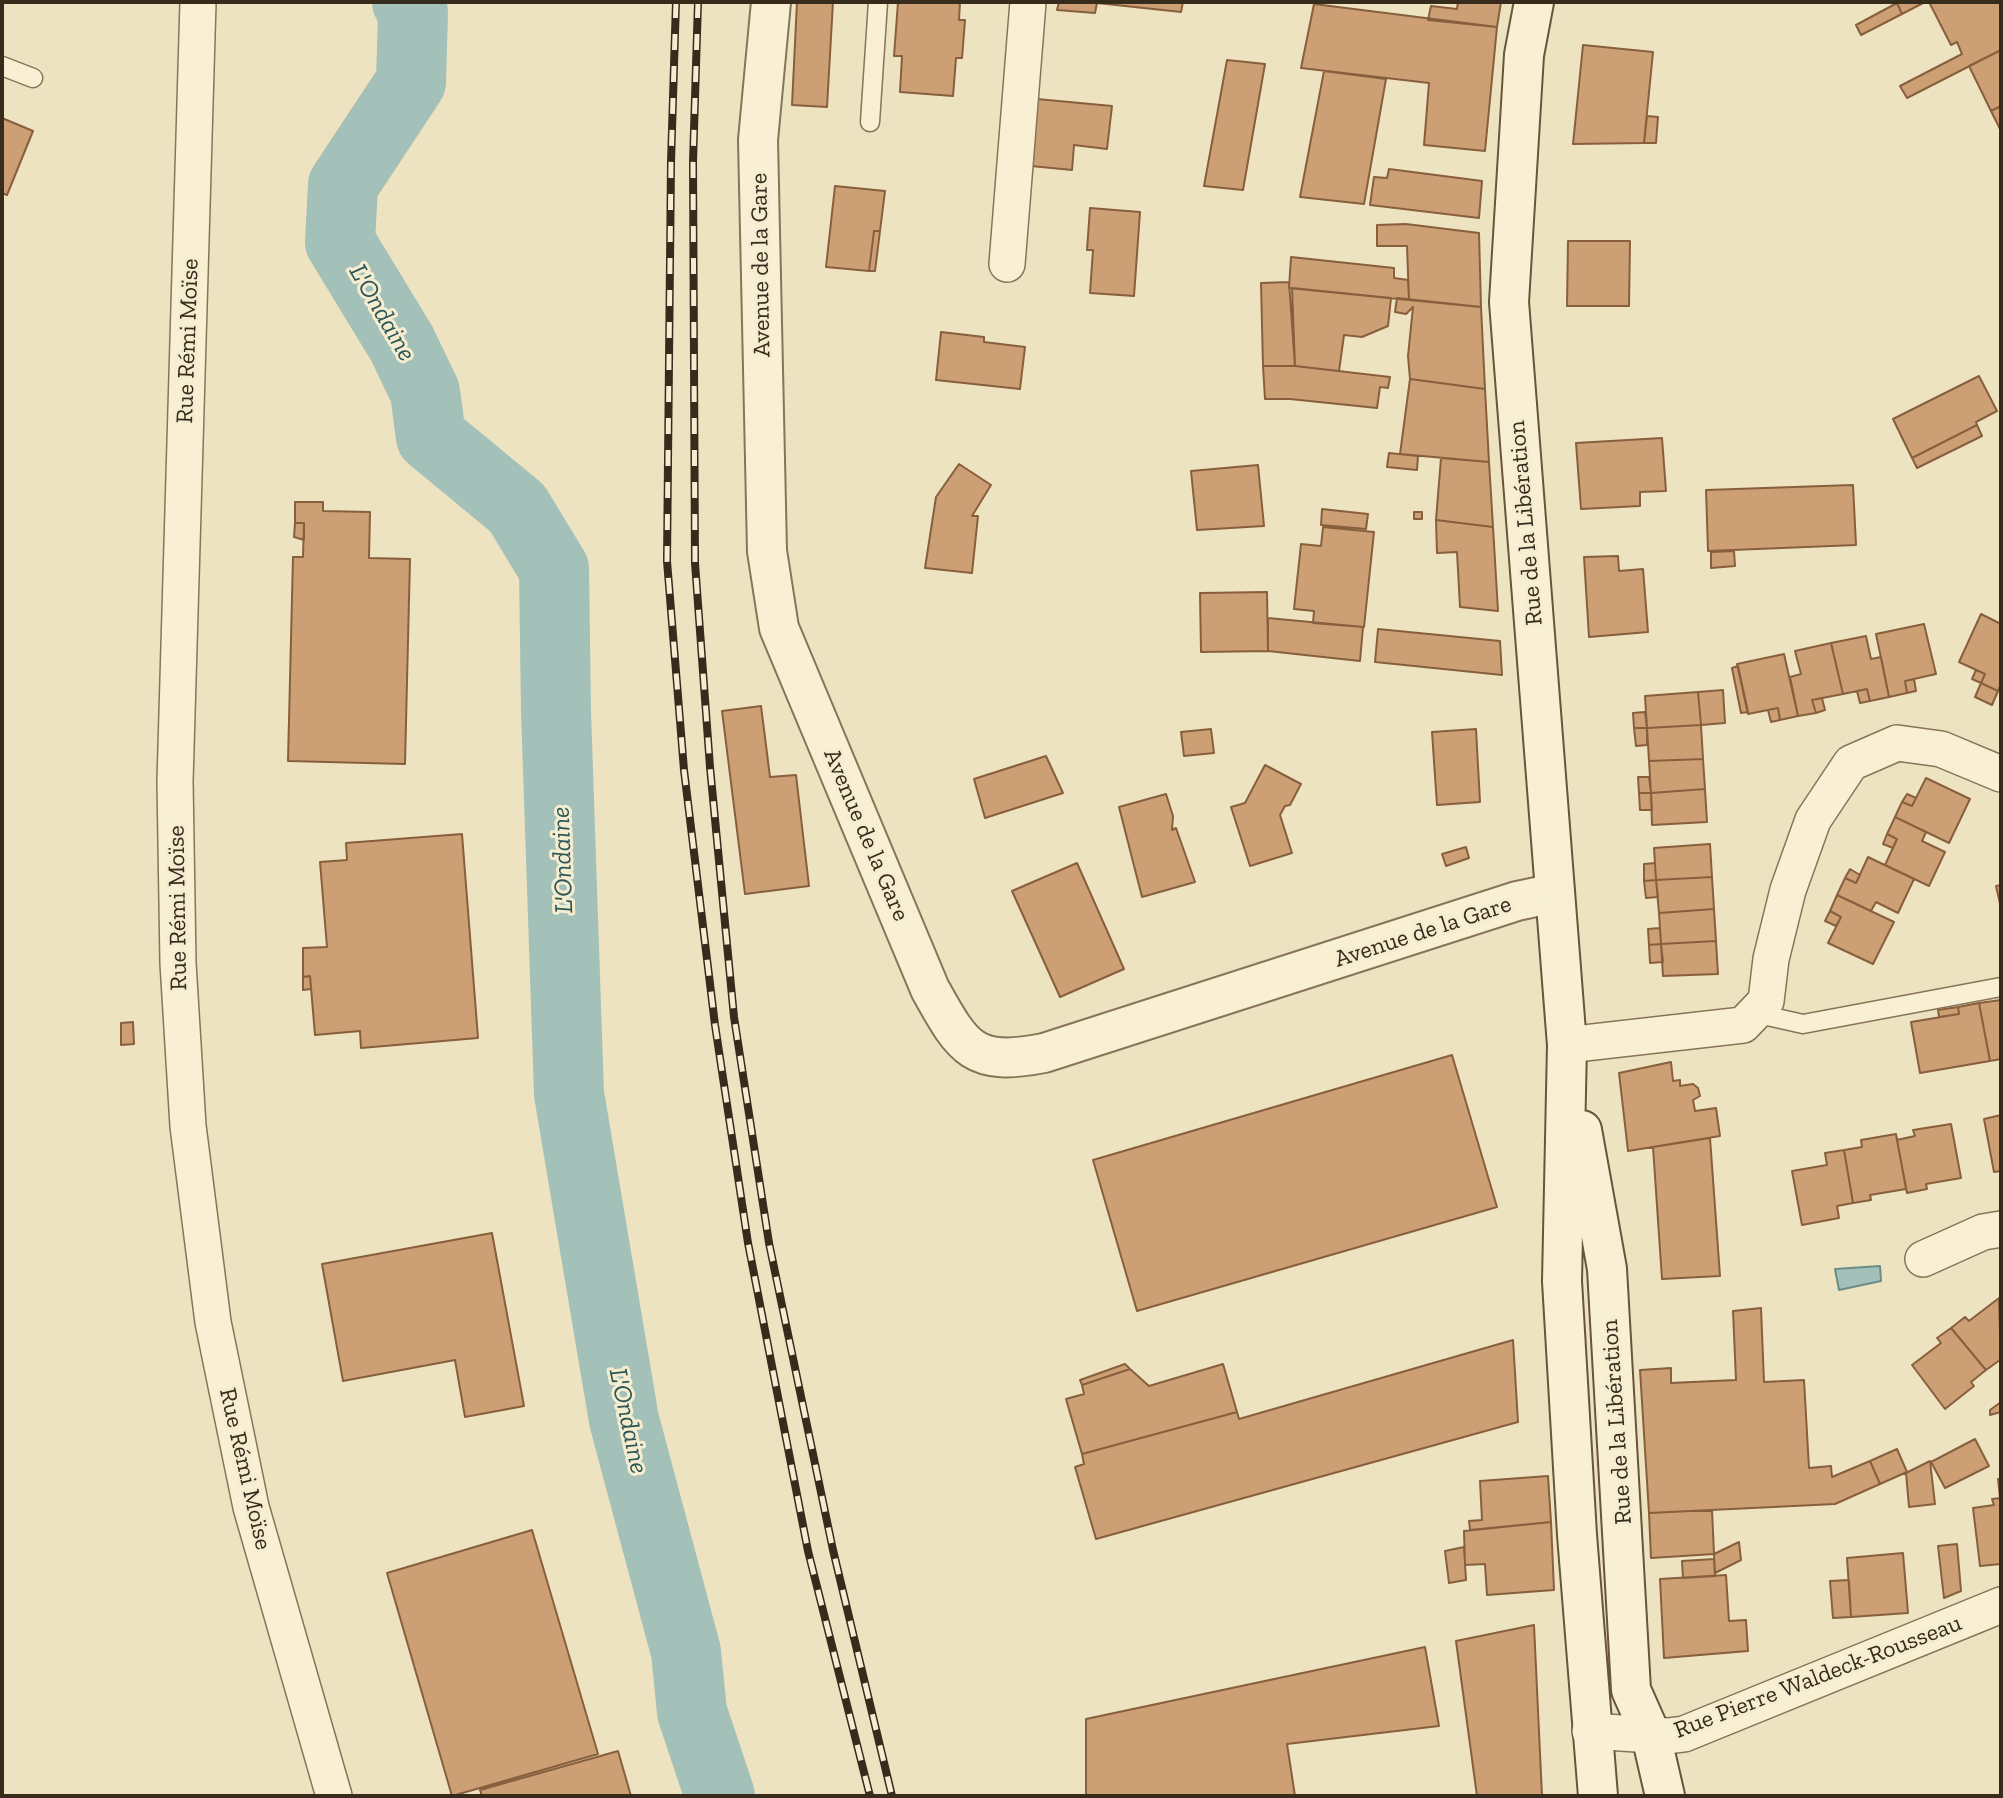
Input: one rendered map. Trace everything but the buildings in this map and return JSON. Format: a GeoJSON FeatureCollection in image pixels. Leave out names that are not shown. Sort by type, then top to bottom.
{"type":"FeatureCollection","features":[{"type":"Feature","properties":{"kind":"main road","name":"Avenue de la Gare"},"geometry":{"type":"LineString","coordinates":[[772,2],[758,140],[767,551],[779,628],[930,989],[957,1036],[981,1054],[1009,1060],[1044,1053],[1517,901],[1555,893]]}},
{"type":"Feature","properties":{"kind":"main road","name":"Rue de la Libération"},"geometry":{"type":"LineString","coordinates":[[1534,2],[1524,55],[1509,302],[1567,1045],[1606,1269],[1631,1690],[1651,1735],[1665,1796]]}},
{"type":"Feature","properties":{"kind":"main road","name":"Rue de la Libération"},"geometry":{"type":"LineString","coordinates":[[1567,1045],[1562,1281],[1590,1731],[1598,1796]]}},
{"type":"Feature","properties":{"kind":"street","name":"Rue Rémi Moïse"},"geometry":{"type":"LineString","coordinates":[[198,2],[175,781],[177,963],[188,1126],[213,1322],[251,1507],[334,1796]]}},
{"type":"Feature","properties":{"kind":"street"},"geometry":{"type":"LineString","coordinates":[[1007,264],[1028,2]]}},
{"type":"Feature","properties":{"kind":"street"},"geometry":{"type":"LineString","coordinates":[[1567,1045],[1743,1025],[1766,1001],[1770,959],[1788,890],[1814,820],[1851,763],[1897,743],[1941,749],[2001,774]]}},
{"type":"Feature","properties":{"kind":"street"},"geometry":{"type":"LineString","coordinates":[[1923,1259],[1983,1232],[2001,1229]]}},
{"type":"Feature","properties":{"kind":"street","name":"Rue Pierre Waldeck-Rousseau"},"geometry":{"type":"LineString","coordinates":[[1590,1731],[1684,1734],[2001,1605]]}},
{"type":"Feature","properties":{"kind":"lane"},"geometry":{"type":"LineString","coordinates":[[870,122],[878,2]]}},
{"type":"Feature","properties":{"kind":"lane"},"geometry":{"type":"LineString","coordinates":[[2,66],[33,78]]}},
{"type":"Feature","properties":{"kind":"lane"},"geometry":{"type":"LineString","coordinates":[[1754,1013],[1803,1024],[2001,988]]}},
{"type":"Feature","properties":{"kind":"water"},"geometry":{"type":"Polygon","coordinates":[[[1880,1266],[1881,1281],[1839,1290],[1835,1269],[1880,1266]]]}},
{"type":"Feature","properties":{"kind":"waterway","name":"L'Ondaine"},"geometry":{"type":"LineString","coordinates":[[407,2],[413,12],[411,82],[343,185],[340,242],[402,344],[425,392],[431,437],[517,508],[554,569],[569,1094],[624,1420],[686,1652],[692,1712],[720,1796]]}},
{"type":"Feature","properties":{"kind":"railway"},"geometry":{"type":"LineString","coordinates":[[676,2],[671,162],[667,561],[684,770],[715,1025],[748,1243],[808,1551],[870,1796]]}},
{"type":"Feature","properties":{"kind":"railway"},"geometry":{"type":"LineString","coordinates":[[698,2],[693,162],[695,563],[710,767],[734,1017],[769,1243],[833,1550],[892,1796]]}}]}
